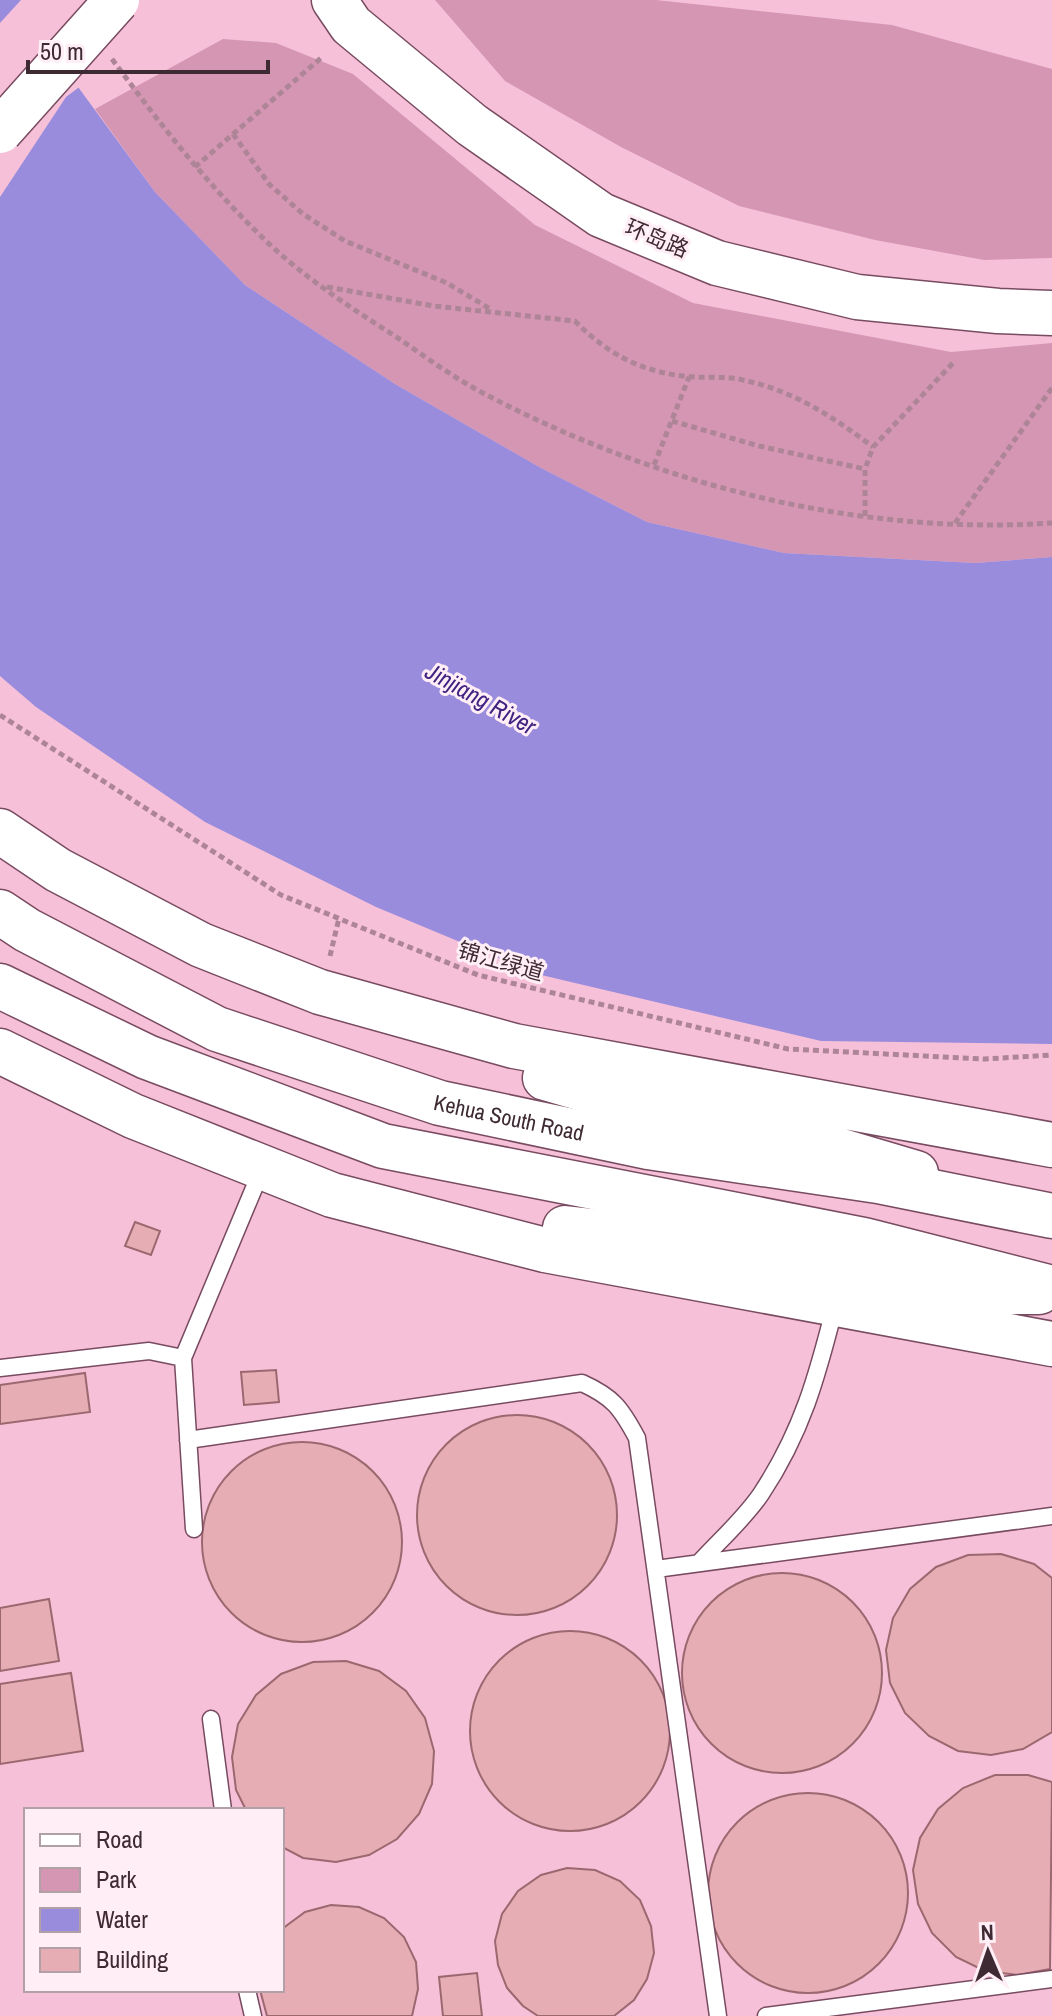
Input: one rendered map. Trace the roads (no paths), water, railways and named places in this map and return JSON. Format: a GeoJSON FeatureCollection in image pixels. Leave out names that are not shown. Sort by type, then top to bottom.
{"type":"FeatureCollection","features":[{"type":"Feature","properties":{"kind":"main road"},"geometry":{"type":"LineString","coordinates":[[0,131],[117,0]]}},
{"type":"Feature","properties":{"kind":"main road","name":"环岛路"},"geometry":{"type":"LineString","coordinates":[[334,0],[351,25],[472,125],[601,215],[717,263],[857,297],[1052,313]]}},
{"type":"Feature","properties":{"kind":"main road"},"geometry":{"type":"LineString","coordinates":[[0,831],[58,870],[201,945],[320,992],[442,1048],[672,1115],[835,1149],[1052,1215]]}},
{"type":"Feature","properties":{"kind":"main road","name":"Kehua South Road"},"geometry":{"type":"LineString","coordinates":[[0,912],[27,930],[217,1029],[440,1103],[648,1147],[878,1181],[1052,1215]]}},
{"type":"Feature","properties":{"kind":"main road"},"geometry":{"type":"LineString","coordinates":[[0,986],[147,1057],[383,1146],[864,1240],[1052,1290]]}},
{"type":"Feature","properties":{"kind":"main road"},"geometry":{"type":"LineString","coordinates":[[320,992],[514,1046],[1052,1145]]}},
{"type":"Feature","properties":{"kind":"main road"},"geometry":{"type":"LineString","coordinates":[[0,1051],[133,1116],[332,1195],[545,1250],[1052,1344]]}},
{"type":"Feature","properties":{"kind":"main road"},"geometry":{"type":"LineString","coordinates":[[133,1116],[228,1139],[430,1199],[553,1227],[731,1246],[974,1292],[1052,1290]]}},
{"type":"Feature","properties":{"kind":"lane"},"geometry":{"type":"LineString","coordinates":[[194,1529],[183,1358],[262,1167]]}},
{"type":"Feature","properties":{"kind":"lane"},"geometry":{"type":"LineString","coordinates":[[699,1563],[759,1497],[793,1440],[814,1392],[835,1306]]}},
{"type":"Feature","properties":{"kind":"lane"},"geometry":{"type":"LineString","coordinates":[[0,1368],[149,1351],[183,1358]]}},
{"type":"Feature","properties":{"kind":"lane"},"geometry":{"type":"LineString","coordinates":[[188,1440],[582,1383],[606,1394],[622,1411],[637,1438],[718,2016]]}},
{"type":"Feature","properties":{"kind":"lane"},"geometry":{"type":"LineString","coordinates":[[656,1569],[1052,1516]]}},
{"type":"Feature","properties":{"kind":"lane"},"geometry":{"type":"LineString","coordinates":[[211,1719],[223,1808]]}},
{"type":"Feature","properties":{"kind":"lane"},"geometry":{"type":"LineString","coordinates":[[766,2016],[1052,1979]]}},
{"type":"Feature","properties":{"kind":"lane"},"geometry":{"type":"LineString","coordinates":[[247,1992],[253,2016]]}},
{"type":"Feature","properties":{"kind":"water","name":"Jinjiang River"},"geometry":{"type":"Polygon","coordinates":[[[0,0],[38,0],[70,76],[155,192],[245,285],[395,384],[541,468],[647,522],[784,553],[975,563],[1052,557],[1052,1044],[821,1041],[537,974],[376,907],[205,822],[36,707],[0,676],[0,0]]]}}]}
